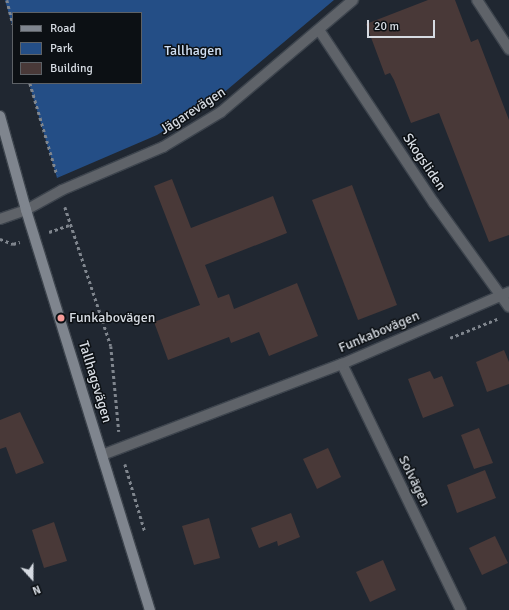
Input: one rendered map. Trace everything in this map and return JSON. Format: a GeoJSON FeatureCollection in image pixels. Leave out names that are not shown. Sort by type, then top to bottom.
{"type":"FeatureCollection","features":[{"type":"Feature","properties":{"kind":"main road","name":"Tallhagsvägen"},"geometry":{"type":"LineString","coordinates":[[0,116],[26,210],[150,610]]}},
{"type":"Feature","properties":{"kind":"street","name":"Jägarevägen"},"geometry":{"type":"LineString","coordinates":[[0,219],[26,210],[62,190],[163,147],[221,112],[353,0]]}},
{"type":"Feature","properties":{"kind":"street"},"geometry":{"type":"LineString","coordinates":[[477,0],[509,49]]}},
{"type":"Feature","properties":{"kind":"street","name":"Skogsliden"},"geometry":{"type":"LineString","coordinates":[[319,30],[434,204],[504,294],[509,307]]}},
{"type":"Feature","properties":{"kind":"street","name":"Funkabovägen"},"geometry":{"type":"LineString","coordinates":[[102,455],[342,364],[504,294]]}},
{"type":"Feature","properties":{"kind":"street","name":"Solvägen"},"geometry":{"type":"LineString","coordinates":[[342,364],[461,610]]}},
{"type":"Feature","properties":{"kind":"path"},"geometry":{"type":"LineString","coordinates":[[7,0],[12,20]]}},
{"type":"Feature","properties":{"kind":"path"},"geometry":{"type":"LineString","coordinates":[[30,84],[62,190],[69,225],[111,346],[121,448],[125,464]]}},
{"type":"Feature","properties":{"kind":"path"},"geometry":{"type":"LineString","coordinates":[[0,239],[13,244]]}},
{"type":"Feature","properties":{"kind":"green space","name":"Tallhagen"},"geometry":{"type":"Polygon","coordinates":[[[5,0],[334,0],[215,100],[157,135],[57,178],[29,84],[142,84],[142,12],[12,12],[12,24],[5,0]]]}},
{"type":"Feature","properties":{"kind":"building"},"geometry":{"type":"Polygon","coordinates":[[[428,0],[455,0],[471,42],[478,39],[509,120],[509,235],[489,242],[439,113],[411,123],[394,80],[390,73],[385,75],[366,24],[428,0]]]}},
{"type":"Feature","properties":{"kind":"building"},"geometry":{"type":"Polygon","coordinates":[[[172,179],[191,228],[273,196],[287,233],[205,265],[218,298],[229,294],[234,309],[297,283],[318,336],[269,356],[259,332],[231,343],[229,337],[168,360],[154,322],[200,305],[154,186],[172,179]]]}},
{"type":"Feature","properties":{"kind":"building"},"geometry":{"type":"Polygon","coordinates":[[[352,185],[397,305],[358,320],[312,200],[352,185]]]}},
{"type":"Feature","properties":{"kind":"building"},"geometry":{"type":"Polygon","coordinates":[[[504,350],[509,362],[509,384],[487,392],[476,362],[504,350]]]}},
{"type":"Feature","properties":{"kind":"building"},"geometry":{"type":"Polygon","coordinates":[[[430,371],[434,379],[442,376],[454,406],[423,418],[408,379],[430,371]]]}},
{"type":"Feature","properties":{"kind":"building"},"geometry":{"type":"Polygon","coordinates":[[[20,412],[44,463],[16,474],[6,447],[0,449],[0,420],[20,412]]]}},
{"type":"Feature","properties":{"kind":"building"},"geometry":{"type":"Polygon","coordinates":[[[479,428],[493,463],[474,469],[461,435],[479,428]]]}},
{"type":"Feature","properties":{"kind":"building"},"geometry":{"type":"Polygon","coordinates":[[[328,448],[341,477],[317,489],[303,459],[328,448]]]}},
{"type":"Feature","properties":{"kind":"building"},"geometry":{"type":"Polygon","coordinates":[[[485,470],[496,498],[457,513],[447,485],[485,470]]]}},
{"type":"Feature","properties":{"kind":"building"},"geometry":{"type":"Polygon","coordinates":[[[291,513],[300,537],[278,546],[277,541],[259,548],[251,528],[291,513]]]}},
{"type":"Feature","properties":{"kind":"building"},"geometry":{"type":"Polygon","coordinates":[[[209,518],[220,558],[194,565],[182,526],[209,518]]]}},
{"type":"Feature","properties":{"kind":"building"},"geometry":{"type":"Polygon","coordinates":[[[54,522],[67,561],[44,568],[32,530],[54,522]]]}},
{"type":"Feature","properties":{"kind":"building"},"geometry":{"type":"Polygon","coordinates":[[[495,536],[508,563],[482,575],[469,548],[495,536]]]}},
{"type":"Feature","properties":{"kind":"building"},"geometry":{"type":"Polygon","coordinates":[[[383,560],[396,590],[370,602],[356,572],[383,560]]]}},
{"type":"Feature","properties":{"kind":"place","name":"Funkabovägen"},"geometry":{"type":"Point","coordinates":[61,318]}}]}
